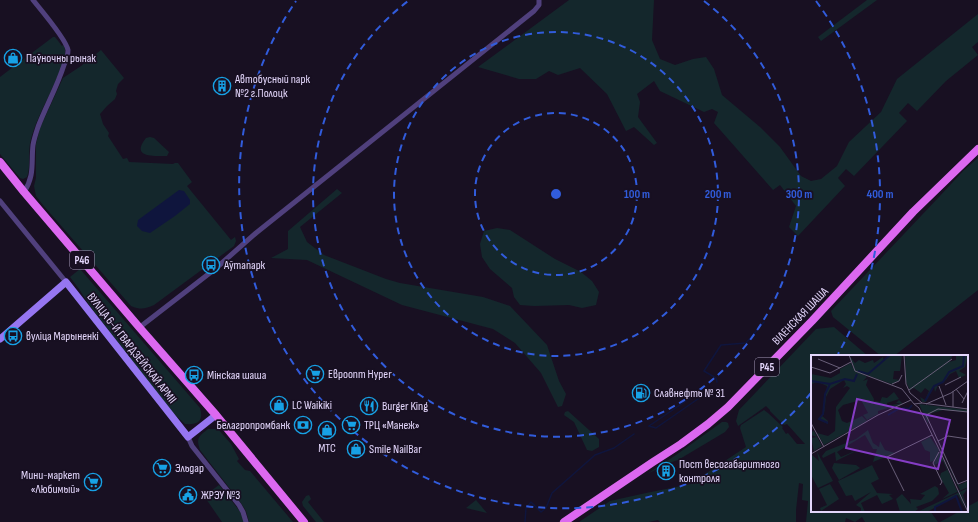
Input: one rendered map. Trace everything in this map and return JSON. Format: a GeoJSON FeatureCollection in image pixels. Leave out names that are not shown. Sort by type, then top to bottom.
{"type":"FeatureCollection","features":[{"type":"Feature","properties":{"kind":"main road","name":"ВІЛЕНСКАЯ ШАША"},"geometry":{"type":"LineString","coordinates":[[564,522],[681,444],[728,407],[812,321],[913,212],[978,149]]}},
{"type":"Feature","properties":{"kind":"main road","name":"Р46"},"geometry":{"type":"LineString","coordinates":[[0,162],[24,192],[216,415],[304,522]]}},
{"type":"Feature","properties":{"kind":"street"},"geometry":{"type":"LineString","coordinates":[[24,192],[32,170],[33,143],[38,127],[61,76],[68,51],[53,25],[33,0]]}},
{"type":"Feature","properties":{"kind":"street"},"geometry":{"type":"LineString","coordinates":[[140,327],[215,269],[256,233],[534,10],[539,2]]}},
{"type":"Feature","properties":{"kind":"street","name":"ВУЛІЦА 6-Й ГВАРДЗЕЙСКАЙ АРМІІ"},"geometry":{"type":"LineString","coordinates":[[0,201],[188,437],[192,446],[239,505],[246,522]]}},
{"type":"Feature","properties":{"kind":"street"},"geometry":{"type":"LineString","coordinates":[[0,339],[66,282]]}},
{"type":"Feature","properties":{"kind":"street"},"geometry":{"type":"LineString","coordinates":[[188,437],[216,415]]}},
{"type":"Feature","properties":{"kind":"green space"},"geometry":{"type":"Polygon","coordinates":[[[569,0],[654,0],[652,40],[660,59],[675,65],[693,59],[706,57],[714,69],[722,95],[760,127],[780,147],[801,176],[811,181],[821,179],[837,166],[849,142],[881,112],[897,79],[978,14],[978,42],[972,47],[978,55],[946,81],[917,111],[908,103],[899,113],[907,121],[854,176],[846,169],[838,178],[845,186],[798,236],[789,227],[796,206],[780,185],[773,190],[714,123],[718,112],[712,109],[704,112],[660,91],[654,81],[637,94],[640,102],[638,117],[657,143],[654,145],[634,127],[626,131],[607,94],[580,68],[558,75],[549,71],[536,79],[519,79],[478,67],[569,0]]]}},
{"type":"Feature","properties":{"kind":"green space"},"geometry":{"type":"Polygon","coordinates":[[[867,0],[877,0],[821,41],[818,37],[867,0]]]}},
{"type":"Feature","properties":{"kind":"green space"},"geometry":{"type":"Polygon","coordinates":[[[55,37],[62,46],[63,45],[65,47],[64,59],[34,130],[30,143],[28,173],[27,177],[23,179],[20,178],[0,154],[0,77],[55,37]]]}},
{"type":"Feature","properties":{"kind":"green space"},"geometry":{"type":"Polygon","coordinates":[[[101,50],[124,78],[118,84],[115,99],[100,114],[103,124],[109,133],[108,136],[123,159],[127,158],[129,162],[178,163],[192,182],[187,186],[231,240],[235,237],[236,241],[234,246],[154,305],[145,308],[131,306],[43,205],[36,196],[34,186],[36,178],[36,144],[40,128],[63,78],[101,50]]]}},
{"type":"Feature","properties":{"kind":"green space"},"geometry":{"type":"Polygon","coordinates":[[[146,138],[154,138],[169,152],[167,156],[150,156],[142,152],[142,145],[146,138]]]}},
{"type":"Feature","properties":{"kind":"green space"},"geometry":{"type":"Polygon","coordinates":[[[978,158],[978,290],[895,355],[880,355],[833,317],[831,311],[964,170],[978,158]]]}},
{"type":"Feature","properties":{"kind":"green space"},"geometry":{"type":"Polygon","coordinates":[[[337,189],[342,193],[300,227],[307,242],[324,255],[386,279],[400,283],[483,297],[510,306],[547,345],[559,381],[566,394],[562,406],[558,407],[541,373],[515,343],[493,329],[402,305],[307,260],[271,258],[288,249],[288,231],[337,189]]]}},
{"type":"Feature","properties":{"kind":"green space"},"geometry":{"type":"Polygon","coordinates":[[[497,228],[510,230],[555,259],[581,272],[592,281],[599,292],[596,305],[582,308],[569,305],[520,305],[514,297],[512,288],[490,269],[482,257],[480,244],[484,231],[497,228]]]}},
{"type":"Feature","properties":{"kind":"green space"},"geometry":{"type":"Polygon","coordinates":[[[80,269],[200,408],[201,416],[197,423],[185,424],[172,412],[90,306],[70,277],[80,269]]]}},
{"type":"Feature","properties":{"kind":"green space"},"geometry":{"type":"Polygon","coordinates":[[[834,327],[867,355],[811,355],[811,512],[931,512],[938,522],[865,522],[862,517],[855,522],[846,518],[845,522],[806,522],[808,501],[802,500],[803,484],[799,483],[796,522],[660,522],[658,520],[649,522],[579,522],[610,501],[701,482],[705,474],[746,447],[740,428],[741,425],[764,410],[783,427],[782,428],[786,434],[788,433],[797,444],[805,444],[787,424],[784,425],[766,406],[738,426],[736,421],[739,410],[816,329],[834,327]]]}},
{"type":"Feature","properties":{"kind":"green space"},"geometry":{"type":"Polygon","coordinates":[[[568,411],[599,439],[599,447],[592,451],[587,450],[574,422],[564,415],[565,412],[568,411]]]}},
{"type":"Feature","properties":{"kind":"green space"},"geometry":{"type":"Polygon","coordinates":[[[722,422],[728,423],[729,427],[725,432],[678,460],[647,474],[676,455],[722,422]]]}},
{"type":"Feature","properties":{"kind":"green space"},"geometry":{"type":"Polygon","coordinates":[[[208,429],[218,429],[231,444],[239,459],[237,461],[245,470],[250,471],[293,522],[249,522],[246,511],[241,503],[200,450],[198,440],[208,429]]]}},
{"type":"Feature","properties":{"kind":"green space"},"geometry":{"type":"Polygon","coordinates":[[[219,485],[242,514],[244,522],[222,522],[204,496],[219,485]]]}},
{"type":"Feature","properties":{"kind":"green space"},"geometry":{"type":"Polygon","coordinates":[[[309,495],[311,499],[308,502],[324,522],[316,522],[303,506],[302,502],[306,496],[309,495]]]}},
{"type":"Feature","properties":{"kind":"green space"},"geometry":{"type":"Polygon","coordinates":[[[476,500],[487,513],[466,508],[476,500]]]}},
{"type":"Feature","properties":{"kind":"green space"},"geometry":{"type":"Polygon","coordinates":[[[978,501],[978,522],[940,522],[958,512],[968,512],[968,506],[978,501]]]}},
{"type":"Feature","properties":{"kind":"shaded area"},"geometry":{"type":"Polygon","coordinates":[[[179,190],[184,191],[190,200],[190,204],[150,233],[142,231],[137,226],[138,220],[179,190]]]}},
{"type":"Feature","properties":{"kind":"waterway"},"geometry":{"type":"LineString","coordinates":[[717,382],[716,378],[704,371],[721,345],[746,343],[764,322]]}},
{"type":"Feature","properties":{"kind":"waterway"},"geometry":{"type":"LineString","coordinates":[[649,426],[702,390]]}},
{"type":"Feature","properties":{"kind":"waterway"},"geometry":{"type":"LineString","coordinates":[[649,426],[656,428],[705,394]]}},
{"type":"Feature","properties":{"kind":"waterway"},"geometry":{"type":"LineString","coordinates":[[525,522],[526,508],[531,502],[541,512],[546,508],[552,493],[595,455],[614,448],[634,434]]}},
{"type":"Feature","properties":{"kind":"place","name":"Паўночны рынак"},"geometry":{"type":"Point","coordinates":[13,58]}},
{"type":"Feature","properties":{"kind":"place","name":"Автобусный парк №2 г.Полоцк"},"geometry":{"type":"Point","coordinates":[222,86]}},
{"type":"Feature","properties":{"kind":"place","name":"Аўтапарк"},"geometry":{"type":"Point","coordinates":[211,265]}},
{"type":"Feature","properties":{"kind":"place","name":"вуліца Марыненкі"},"geometry":{"type":"Point","coordinates":[13,336]}},
{"type":"Feature","properties":{"kind":"place","name":"Евроопт Hyper"},"geometry":{"type":"Point","coordinates":[315,374]}},
{"type":"Feature","properties":{"kind":"place","name":"Мінская шаша"},"geometry":{"type":"Point","coordinates":[194,375]}},
{"type":"Feature","properties":{"kind":"place","name":"Славнефть № 31"},"geometry":{"type":"Point","coordinates":[641,393]}},
{"type":"Feature","properties":{"kind":"place","name":"LC Waikiki"},"geometry":{"type":"Point","coordinates":[279,405]}},
{"type":"Feature","properties":{"kind":"place","name":"Burger King"},"geometry":{"type":"Point","coordinates":[369,406]}},
{"type":"Feature","properties":{"kind":"place","name":"Белагропромбанк"},"geometry":{"type":"Point","coordinates":[303,425]}},
{"type":"Feature","properties":{"kind":"place","name":"ТРЦ «Манеж»"},"geometry":{"type":"Point","coordinates":[351,425]}},
{"type":"Feature","properties":{"kind":"place","name":"МТС"},"geometry":{"type":"Point","coordinates":[327,430]}},
{"type":"Feature","properties":{"kind":"place","name":"Smile NailBar"},"geometry":{"type":"Point","coordinates":[356,449]}},
{"type":"Feature","properties":{"kind":"place","name":"Эльдар"},"geometry":{"type":"Point","coordinates":[162,468]}},
{"type":"Feature","properties":{"kind":"place","name":"Пост весогабаритного контроля"},"geometry":{"type":"Point","coordinates":[666,471]}},
{"type":"Feature","properties":{"kind":"place","name":"Мини-маркет «Любимый»"},"geometry":{"type":"Point","coordinates":[93,482]}},
{"type":"Feature","properties":{"kind":"place","name":"ЖРЭУ №3"},"geometry":{"type":"Point","coordinates":[188,495]}}]}
